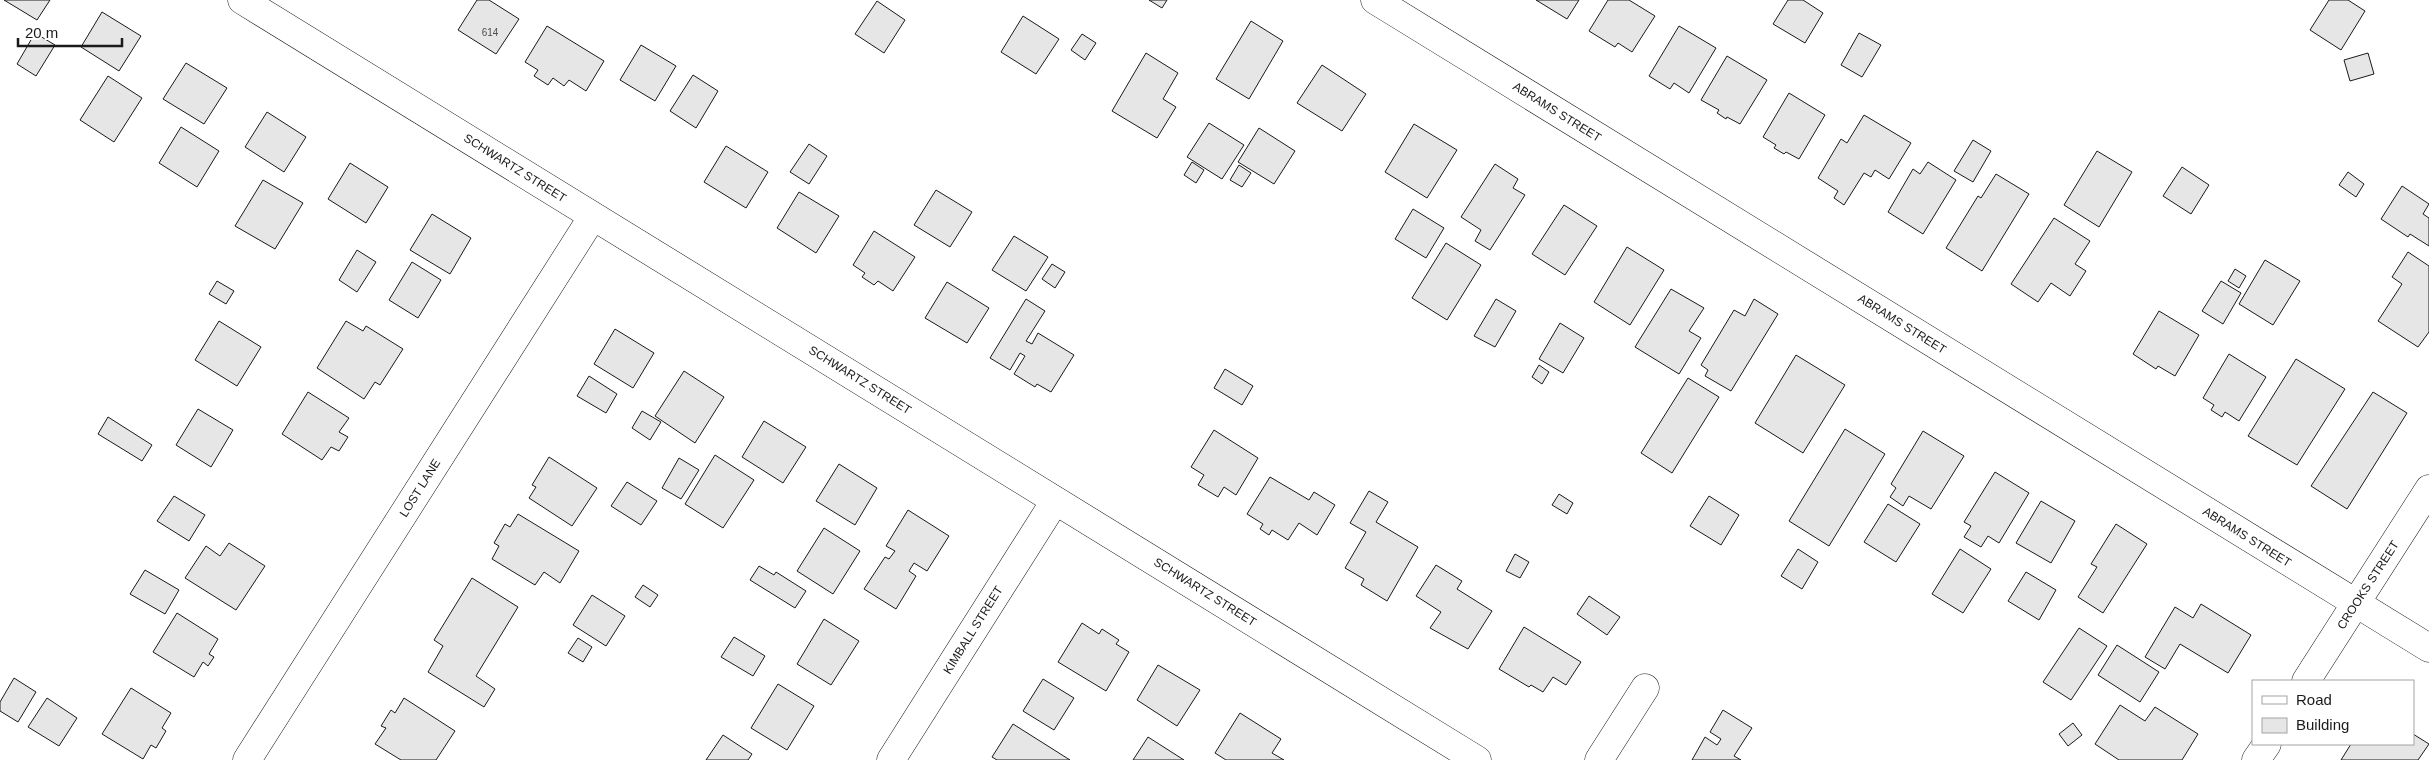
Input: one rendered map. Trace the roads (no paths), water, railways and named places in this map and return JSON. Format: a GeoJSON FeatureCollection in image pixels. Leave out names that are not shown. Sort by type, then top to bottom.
{"type":"FeatureCollection","features":[{"type":"Feature","properties":{"kind":"street","name":"SCHWARTZ STREET"},"geometry":{"type":"LineString","coordinates":[[242,0],[1478,760]]}},
{"type":"Feature","properties":{"kind":"street","name":"ABRAMS STREET"},"geometry":{"type":"LineString","coordinates":[[1375,0],[2429,648]]}},
{"type":"Feature","properties":{"kind":"street","name":"LOST LANE"},"geometry":{"type":"LineString","coordinates":[[247,760],[593,216]]}},
{"type":"Feature","properties":{"kind":"street","name":"CROOKS STREET"},"geometry":{"type":"LineString","coordinates":[[2307,680],[2429,489]]}},
{"type":"Feature","properties":{"kind":"street","name":"KIMBALL STREET"},"geometry":{"type":"LineString","coordinates":[[891,760],[1055,500]]}},
{"type":"Feature","properties":{"kind":"street"},"geometry":{"type":"LineString","coordinates":[[1599,760],[1645,688]]}},
{"type":"Feature","properties":{"kind":"street"},"geometry":{"type":"LineString","coordinates":[[2256,760],[2266,745]]}}]}
